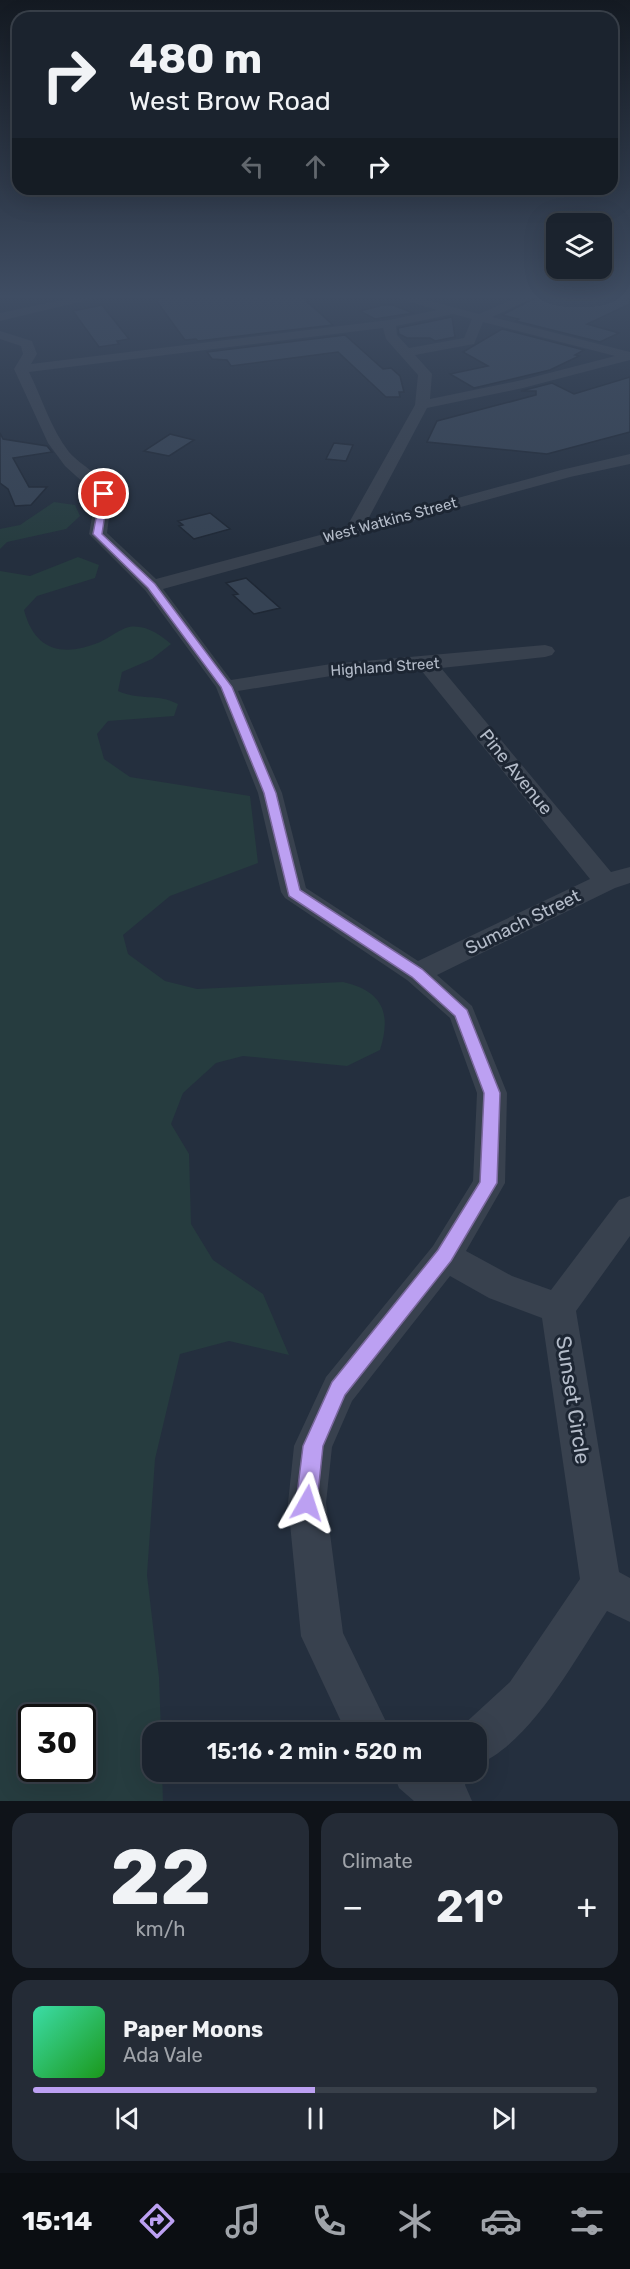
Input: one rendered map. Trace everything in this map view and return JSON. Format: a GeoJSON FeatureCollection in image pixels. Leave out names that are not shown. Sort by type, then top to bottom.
{"type":"FeatureCollection","features":[{"type":"Feature","properties":{"kind":"street"},"geometry":{"type":"LineString","coordinates":[[27,381],[64,456],[102,488],[104,494],[98,534],[152,586],[226,687],[270,793],[294,892],[417,973],[462,1013],[492,1093],[489,1183],[445,1256],[339,1389],[313,1446],[307,1503],[322,1636],[364,1722]]}},
{"type":"Feature","properties":{"kind":"street"},"geometry":{"type":"LineString","coordinates":[[352,530],[422,405],[424,381]]}},
{"type":"Feature","properties":{"kind":"street"},"geometry":{"type":"LineString","coordinates":[[422,405],[534,381]]}},
{"type":"Feature","properties":{"kind":"street","name":"West Watkins Street"},"geometry":{"type":"LineString","coordinates":[[152,586],[352,530],[630,459]]}},
{"type":"Feature","properties":{"kind":"street","name":"Highland Street"},"geometry":{"type":"LineString","coordinates":[[226,687],[331,670],[545,651]]}},
{"type":"Feature","properties":{"kind":"street","name":"Pine Avenue"},"geometry":{"type":"LineString","coordinates":[[426,663],[618,878]]}},
{"type":"Feature","properties":{"kind":"street","name":"Sumach Street"},"geometry":{"type":"LineString","coordinates":[[417,973],[618,878]]}},
{"type":"Feature","properties":{"kind":"street"},"geometry":{"type":"LineString","coordinates":[[445,1256],[501,1287],[558,1308],[630,1210]]}},
{"type":"Feature","properties":{"kind":"street","name":"Sunset Circle"},"geometry":{"type":"LineString","coordinates":[[558,1308],[616,1592]]}},
{"type":"Feature","properties":{"kind":"street"},"geometry":{"type":"LineString","coordinates":[[487,1733],[525,1697],[616,1592]]}},
{"type":"Feature","properties":{"kind":"green space"},"geometry":{"type":"Polygon","coordinates":[[[54,502],[75,505],[80,516],[66,529],[7,542],[0,549],[0,529],[20,525],[54,502]]]}},
{"type":"Feature","properties":{"kind":"green space"},"geometry":{"type":"Polygon","coordinates":[[[78,557],[99,565],[95,578],[37,596],[24,610],[35,635],[43,643],[63,650],[87,647],[135,626],[152,631],[171,644],[152,659],[122,672],[118,691],[178,704],[174,716],[108,721],[97,734],[104,759],[130,777],[250,796],[258,863],[170,896],[123,935],[128,954],[165,981],[197,989],[343,982],[367,991],[375,997],[384,1014],[385,1025],[380,1050],[347,1066],[243,1056],[216,1063],[183,1093],[171,1124],[189,1154],[191,1224],[213,1260],[263,1294],[289,1355],[229,1341],[180,1354],[155,1459],[147,1575],[159,1677],[161,1722],[142,1722],[142,1782],[162,1782],[163,1801],[0,1801],[0,571],[30,576],[78,557]]]}},
{"type":"Feature","properties":{"kind":"building"},"geometry":{"type":"Polygon","coordinates":[[[369,381],[401,381],[404,392],[399,392],[400,397],[386,397],[369,381]]]}},
{"type":"Feature","properties":{"kind":"building"},"geometry":{"type":"Polygon","coordinates":[[[462,381],[503,381],[474,388],[462,381]]]}},
{"type":"Feature","properties":{"kind":"building"},"geometry":{"type":"Polygon","coordinates":[[[617,381],[630,381],[630,432],[547,454],[427,442],[437,421],[536,395],[536,391],[521,391],[552,383],[574,394],[617,381]]]}},
{"type":"Feature","properties":{"kind":"building"},"geometry":{"type":"Polygon","coordinates":[[[0,433],[3,439],[47,446],[52,452],[13,458],[29,487],[47,487],[31,505],[15,506],[8,489],[0,483],[0,433]]]}},
{"type":"Feature","properties":{"kind":"building"},"geometry":{"type":"Polygon","coordinates":[[[170,434],[194,440],[169,456],[144,451],[170,434]]]}},
{"type":"Feature","properties":{"kind":"building"},"geometry":{"type":"Polygon","coordinates":[[[334,443],[353,445],[346,461],[326,459],[334,443]]]}},
{"type":"Feature","properties":{"kind":"building"},"geometry":{"type":"Polygon","coordinates":[[[210,513],[230,529],[194,539],[179,526],[183,525],[178,521],[210,513]]]}},
{"type":"Feature","properties":{"kind":"building"},"geometry":{"type":"Polygon","coordinates":[[[246,578],[280,608],[254,614],[233,595],[238,594],[226,583],[246,578]]]}},
{"type":"Feature","properties":{"kind":"route"},"geometry":{"type":"LineString","coordinates":[[104,494],[98,534],[125,563],[152,586],[226,687],[270,793],[294,892],[417,973],[462,1013],[492,1093],[489,1183],[445,1256],[339,1389],[313,1446],[307,1503]]}}]}
